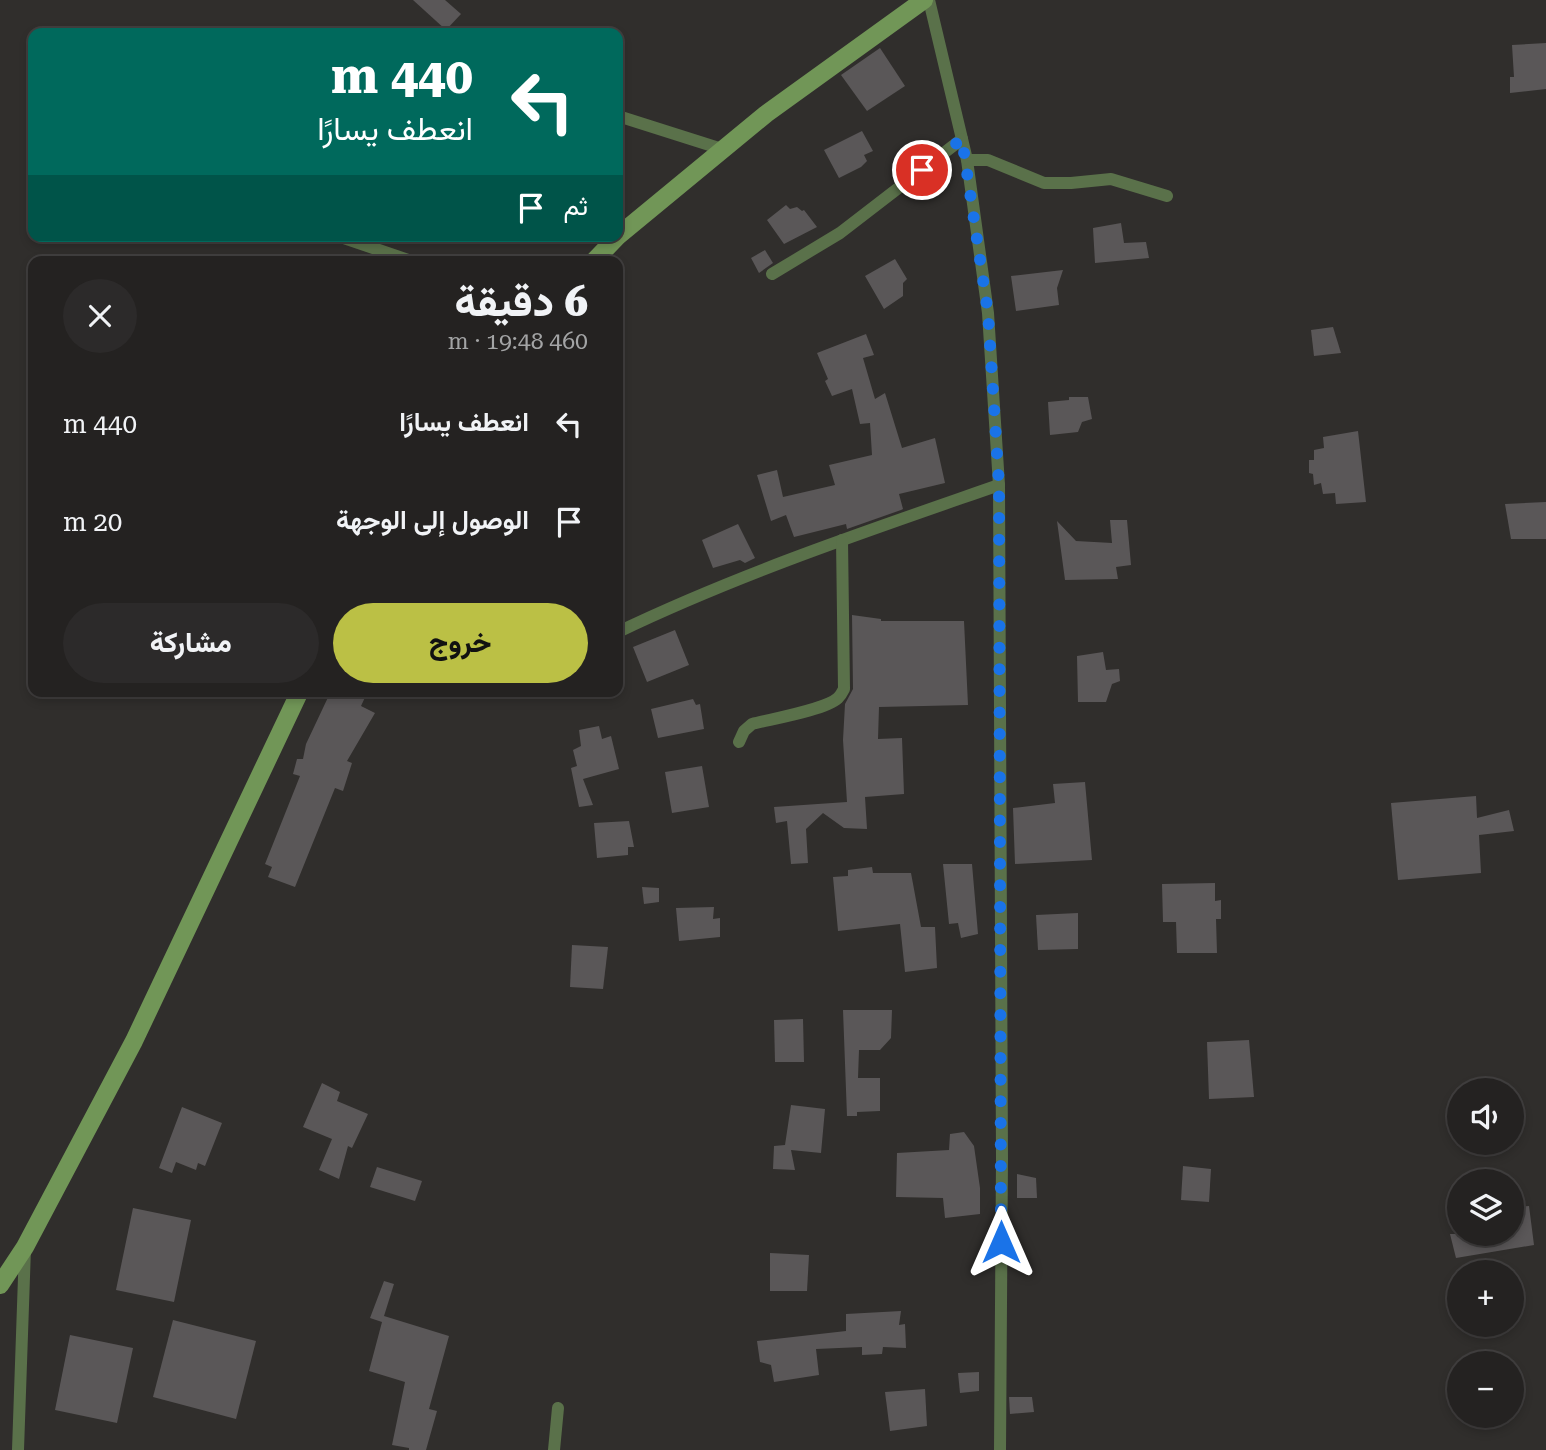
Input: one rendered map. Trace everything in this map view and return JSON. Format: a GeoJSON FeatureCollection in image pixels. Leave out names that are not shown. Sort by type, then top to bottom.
{"type":"FeatureCollection","features":[{"type":"Feature","properties":{"kind":"main road"},"geometry":{"type":"LineString","coordinates":[[623,232],[766,114],[926,0]]}},
{"type":"Feature","properties":{"kind":"main road"},"geometry":{"type":"LineString","coordinates":[[599,256],[612,242]]}},
{"type":"Feature","properties":{"kind":"main road"},"geometry":{"type":"LineString","coordinates":[[0,1285],[26,1247],[134,1041],[296,697]]}},
{"type":"Feature","properties":{"kind":"street"},"geometry":{"type":"LineString","coordinates":[[926,0],[967,160],[988,313],[999,485],[1002,1158],[1000,1450]]}},
{"type":"Feature","properties":{"kind":"street"},"geometry":{"type":"LineString","coordinates":[[623,118],[723,149]]}},
{"type":"Feature","properties":{"kind":"street"},"geometry":{"type":"LineString","coordinates":[[772,274],[847,228],[962,139]]}},
{"type":"Feature","properties":{"kind":"street"},"geometry":{"type":"LineString","coordinates":[[967,160],[988,160],[1044,183],[1111,179],[1167,196]]}},
{"type":"Feature","properties":{"kind":"street"},"geometry":{"type":"LineString","coordinates":[[356,242],[396,256]]}},
{"type":"Feature","properties":{"kind":"street"},"geometry":{"type":"LineString","coordinates":[[623,630],[708,590],[999,485]]}},
{"type":"Feature","properties":{"kind":"street"},"geometry":{"type":"LineString","coordinates":[[738,741],[752,724],[815,708],[836,700],[841,695],[844,689],[842,540]]}},
{"type":"Feature","properties":{"kind":"street"},"geometry":{"type":"LineString","coordinates":[[18,1450],[26,1247]]}},
{"type":"Feature","properties":{"kind":"street"},"geometry":{"type":"LineString","coordinates":[[554,1450],[558,1408]]}},
{"type":"Feature","properties":{"kind":"building"},"geometry":{"type":"Polygon","coordinates":[[[413,0],[445,0],[461,14],[448,28],[444,28],[413,0]]]}},
{"type":"Feature","properties":{"kind":"building"},"geometry":{"type":"Polygon","coordinates":[[[1546,43],[1546,89],[1510,93],[1510,77],[1514,77],[1512,45],[1546,43]]]}},
{"type":"Feature","properties":{"kind":"building"},"geometry":{"type":"Polygon","coordinates":[[[880,48],[905,86],[867,111],[841,75],[880,48]]]}},
{"type":"Feature","properties":{"kind":"building"},"geometry":{"type":"Polygon","coordinates":[[[862,131],[873,151],[864,155],[867,161],[861,167],[839,178],[824,150],[862,131]]]}},
{"type":"Feature","properties":{"kind":"building"},"geometry":{"type":"Polygon","coordinates":[[[786,205],[790,209],[797,207],[804,210],[817,227],[784,244],[767,220],[786,205]]]}},
{"type":"Feature","properties":{"kind":"building"},"geometry":{"type":"Polygon","coordinates":[[[1121,223],[1124,243],[1146,242],[1149,258],[1095,263],[1093,228],[1121,223]]]}},
{"type":"Feature","properties":{"kind":"building"},"geometry":{"type":"Polygon","coordinates":[[[765,250],[773,263],[759,273],[751,258],[765,250]]]}},
{"type":"Feature","properties":{"kind":"building"},"geometry":{"type":"Polygon","coordinates":[[[895,259],[907,279],[903,283],[903,296],[884,309],[865,276],[895,259]]]}},
{"type":"Feature","properties":{"kind":"building"},"geometry":{"type":"Polygon","coordinates":[[[1063,270],[1057,288],[1059,305],[1016,311],[1011,276],[1063,270]]]}},
{"type":"Feature","properties":{"kind":"building"},"geometry":{"type":"Polygon","coordinates":[[[1333,327],[1341,353],[1314,356],[1311,330],[1333,327]]]}},
{"type":"Feature","properties":{"kind":"building"},"geometry":{"type":"Polygon","coordinates":[[[866,334],[874,355],[863,358],[875,399],[885,393],[902,448],[935,438],[945,483],[899,494],[903,509],[901,510],[847,529],[846,524],[794,537],[786,515],[771,521],[757,475],[777,470],[783,497],[835,485],[829,465],[872,455],[870,423],[860,424],[852,389],[832,396],[817,353],[866,334]]]}},
{"type":"Feature","properties":{"kind":"building"},"geometry":{"type":"Polygon","coordinates":[[[1069,397],[1088,397],[1092,419],[1082,422],[1078,432],[1050,435],[1048,402],[1069,400],[1069,397]]]}},
{"type":"Feature","properties":{"kind":"building"},"geometry":{"type":"Polygon","coordinates":[[[1358,431],[1366,502],[1336,504],[1335,493],[1323,494],[1321,483],[1314,485],[1313,474],[1309,473],[1309,460],[1314,460],[1314,450],[1324,448],[1323,437],[1358,431]]]}},
{"type":"Feature","properties":{"kind":"building"},"geometry":{"type":"Polygon","coordinates":[[[1546,502],[1546,539],[1511,539],[1505,504],[1546,502]]]}},
{"type":"Feature","properties":{"kind":"building"},"geometry":{"type":"Polygon","coordinates":[[[1110,520],[1127,520],[1131,565],[1116,567],[1118,579],[1065,580],[1057,521],[1076,541],[1112,543],[1110,520]]]}},
{"type":"Feature","properties":{"kind":"building"},"geometry":{"type":"Polygon","coordinates":[[[738,524],[755,558],[745,563],[740,560],[713,568],[702,540],[738,524]]]}},
{"type":"Feature","properties":{"kind":"building"},"geometry":{"type":"Polygon","coordinates":[[[852,615],[881,621],[964,621],[968,705],[879,707],[878,739],[902,738],[904,794],[865,797],[867,829],[844,828],[823,813],[806,829],[808,863],[791,864],[787,821],[776,823],[774,807],[847,802],[843,740],[845,704],[853,689],[852,615]]]}},
{"type":"Feature","properties":{"kind":"building"},"geometry":{"type":"Polygon","coordinates":[[[675,630],[689,665],[647,682],[633,647],[675,630]]]}},
{"type":"Feature","properties":{"kind":"building"},"geometry":{"type":"Polygon","coordinates":[[[1103,652],[1106,670],[1119,669],[1120,681],[1112,684],[1106,702],[1078,702],[1077,656],[1103,652]]]}},
{"type":"Feature","properties":{"kind":"building"},"geometry":{"type":"Polygon","coordinates":[[[328,697],[365,697],[361,706],[375,713],[347,761],[352,763],[343,791],[335,788],[295,887],[268,877],[272,867],[265,864],[300,776],[293,774],[297,759],[303,759],[306,744],[328,697]]]}},
{"type":"Feature","properties":{"kind":"building"},"geometry":{"type":"Polygon","coordinates":[[[693,699],[696,705],[700,704],[704,729],[658,738],[651,709],[693,699]]]}},
{"type":"Feature","properties":{"kind":"building"},"geometry":{"type":"Polygon","coordinates":[[[599,726],[602,739],[611,736],[619,769],[583,779],[593,805],[579,807],[571,768],[577,766],[573,750],[581,746],[579,730],[599,726]]]}},
{"type":"Feature","properties":{"kind":"building"},"geometry":{"type":"Polygon","coordinates":[[[702,766],[709,807],[672,813],[665,772],[702,766]]]}},
{"type":"Feature","properties":{"kind":"building"},"geometry":{"type":"Polygon","coordinates":[[[1085,782],[1092,860],[1015,864],[1013,808],[1055,803],[1053,784],[1085,782]]]}},
{"type":"Feature","properties":{"kind":"building"},"geometry":{"type":"Polygon","coordinates":[[[1476,796],[1477,818],[1509,810],[1514,831],[1479,835],[1481,873],[1398,880],[1391,803],[1476,796]]]}},
{"type":"Feature","properties":{"kind":"building"},"geometry":{"type":"Polygon","coordinates":[[[629,821],[634,847],[628,847],[628,855],[597,858],[594,823],[629,821]]]}},
{"type":"Feature","properties":{"kind":"building"},"geometry":{"type":"Polygon","coordinates":[[[943,864],[972,864],[978,934],[961,938],[958,923],[949,924],[943,864]]]}},
{"type":"Feature","properties":{"kind":"building"},"geometry":{"type":"Polygon","coordinates":[[[872,867],[873,873],[911,873],[921,927],[935,927],[937,968],[905,972],[900,924],[838,931],[833,877],[848,876],[848,870],[872,867]]]}},
{"type":"Feature","properties":{"kind":"building"},"geometry":{"type":"Polygon","coordinates":[[[1215,883],[1215,901],[1221,900],[1221,919],[1216,919],[1217,953],[1177,953],[1176,922],[1163,922],[1162,884],[1215,883]]]}},
{"type":"Feature","properties":{"kind":"building"},"geometry":{"type":"Polygon","coordinates":[[[642,887],[659,888],[659,902],[644,904],[642,887]]]}},
{"type":"Feature","properties":{"kind":"building"},"geometry":{"type":"Polygon","coordinates":[[[714,907],[713,919],[720,918],[720,937],[679,941],[676,908],[714,907]]]}},
{"type":"Feature","properties":{"kind":"building"},"geometry":{"type":"Polygon","coordinates":[[[1078,913],[1078,949],[1038,950],[1036,915],[1078,913]]]}},
{"type":"Feature","properties":{"kind":"building"},"geometry":{"type":"Polygon","coordinates":[[[572,945],[608,947],[603,989],[570,987],[572,945]]]}},
{"type":"Feature","properties":{"kind":"building"},"geometry":{"type":"Polygon","coordinates":[[[843,1010],[892,1010],[891,1038],[880,1050],[859,1050],[858,1078],[880,1078],[880,1111],[857,1112],[857,1116],[847,1116],[843,1010]]]}},
{"type":"Feature","properties":{"kind":"building"},"geometry":{"type":"Polygon","coordinates":[[[803,1019],[804,1062],[775,1062],[774,1020],[803,1019]]]}},
{"type":"Feature","properties":{"kind":"building"},"geometry":{"type":"Polygon","coordinates":[[[1249,1040],[1254,1097],[1209,1099],[1207,1042],[1249,1040]]]}},
{"type":"Feature","properties":{"kind":"building"},"geometry":{"type":"Polygon","coordinates":[[[322,1083],[340,1092],[337,1101],[368,1114],[352,1148],[348,1146],[339,1179],[319,1170],[332,1139],[303,1127],[322,1083]]]}},
{"type":"Feature","properties":{"kind":"building"},"geometry":{"type":"Polygon","coordinates":[[[791,1105],[825,1109],[821,1153],[791,1150],[795,1170],[773,1169],[774,1146],[785,1145],[791,1105]]]}},
{"type":"Feature","properties":{"kind":"building"},"geometry":{"type":"Polygon","coordinates":[[[182,1107],[222,1123],[205,1166],[198,1163],[196,1170],[176,1162],[172,1173],[159,1168],[182,1107]]]}},
{"type":"Feature","properties":{"kind":"building"},"geometry":{"type":"Polygon","coordinates":[[[964,1132],[974,1146],[980,1188],[980,1214],[945,1218],[943,1198],[896,1197],[897,1153],[949,1150],[950,1134],[964,1132]]]}},
{"type":"Feature","properties":{"kind":"building"},"geometry":{"type":"Polygon","coordinates":[[[1183,1166],[1211,1169],[1209,1202],[1181,1200],[1183,1166]]]}},
{"type":"Feature","properties":{"kind":"building"},"geometry":{"type":"Polygon","coordinates":[[[377,1167],[422,1181],[415,1201],[370,1187],[377,1167]]]}},
{"type":"Feature","properties":{"kind":"building"},"geometry":{"type":"Polygon","coordinates":[[[1017,1174],[1036,1178],[1037,1198],[1017,1198],[1017,1174]]]}},
{"type":"Feature","properties":{"kind":"building"},"geometry":{"type":"Polygon","coordinates":[[[1529,1206],[1534,1245],[1456,1258],[1453,1246],[1524,1246],[1524,1207],[1529,1206]]]}},
{"type":"Feature","properties":{"kind":"building"},"geometry":{"type":"Polygon","coordinates":[[[133,1208],[191,1220],[174,1302],[116,1290],[133,1208]]]}},
{"type":"Feature","properties":{"kind":"building"},"geometry":{"type":"Polygon","coordinates":[[[770,1253],[809,1255],[807,1291],[770,1291],[770,1253]]]}},
{"type":"Feature","properties":{"kind":"building"},"geometry":{"type":"Polygon","coordinates":[[[384,1281],[394,1284],[384,1316],[449,1336],[429,1409],[437,1411],[426,1450],[409,1450],[392,1445],[405,1382],[369,1371],[382,1322],[370,1318],[384,1281]]]}},
{"type":"Feature","properties":{"kind":"building"},"geometry":{"type":"Polygon","coordinates":[[[901,1311],[899,1325],[905,1324],[906,1348],[883,1347],[882,1354],[862,1355],[862,1347],[816,1349],[819,1375],[774,1382],[771,1365],[760,1362],[757,1341],[846,1331],[846,1314],[901,1311]]]}},
{"type":"Feature","properties":{"kind":"building"},"geometry":{"type":"Polygon","coordinates":[[[173,1320],[256,1341],[236,1419],[153,1397],[173,1320]]]}},
{"type":"Feature","properties":{"kind":"building"},"geometry":{"type":"Polygon","coordinates":[[[70,1335],[133,1348],[117,1423],[55,1410],[70,1335]]]}},
{"type":"Feature","properties":{"kind":"building"},"geometry":{"type":"Polygon","coordinates":[[[979,1372],[979,1391],[960,1393],[958,1373],[979,1372]]]}},
{"type":"Feature","properties":{"kind":"building"},"geometry":{"type":"Polygon","coordinates":[[[925,1389],[927,1426],[890,1431],[885,1392],[925,1389]]]}},
{"type":"Feature","properties":{"kind":"building"},"geometry":{"type":"Polygon","coordinates":[[[1009,1397],[1032,1397],[1034,1412],[1010,1414],[1009,1397]]]}},
{"type":"Feature","properties":{"kind":"route"},"geometry":{"type":"LineString","coordinates":[[922,170],[962,139],[988,313],[999,485],[1001,1242]]}}]}
